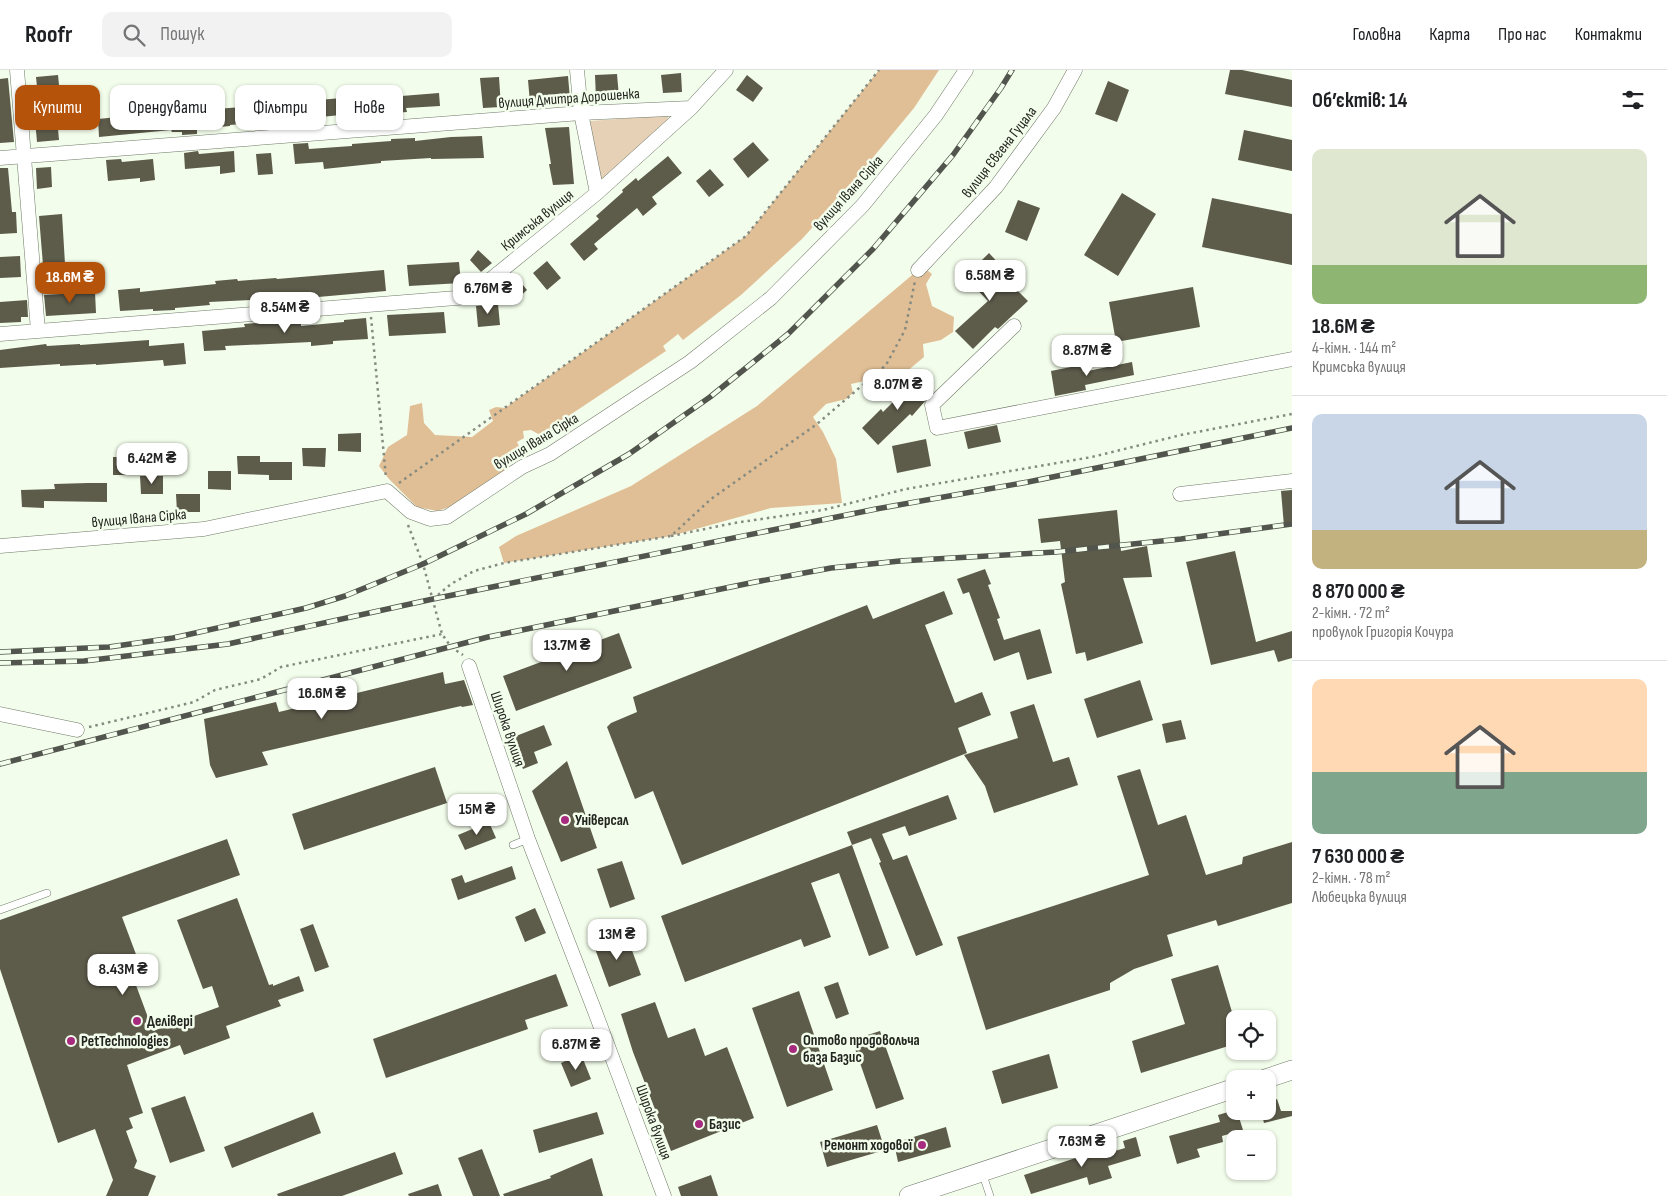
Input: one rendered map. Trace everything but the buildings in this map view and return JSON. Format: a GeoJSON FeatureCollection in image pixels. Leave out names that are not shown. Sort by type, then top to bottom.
{"type":"FeatureCollection","features":[{"type":"Feature","properties":{"kind":"main road"},"geometry":{"type":"LineString","coordinates":[[1276,1075],[1292,1070]]}},
{"type":"Feature","properties":{"kind":"main road"},"geometry":{"type":"LineString","coordinates":[[909,1196],[1226,1091]]}},
{"type":"Feature","properties":{"kind":"street"},"geometry":{"type":"LineString","coordinates":[[17,70],[38,331]]}},
{"type":"Feature","properties":{"kind":"street"},"geometry":{"type":"LineString","coordinates":[[577,70],[581,113],[596,193]]}},
{"type":"Feature","properties":{"kind":"street","name":"Кримська вулиця"},"geometry":{"type":"LineString","coordinates":[[0,334],[469,297],[596,193],[692,108],[726,70]]}},
{"type":"Feature","properties":{"kind":"street","name":"вулиця Івана Сірка"},"geometry":{"type":"LineString","coordinates":[[0,546],[204,528],[387,491],[411,512],[430,519],[447,517],[522,468],[550,454],[690,362],[771,298],[863,204],[936,115],[966,70]]}},
{"type":"Feature","properties":{"kind":"street","name":"вулиця Євгена Гуцала"},"geometry":{"type":"LineString","coordinates":[[918,270],[996,187],[1054,108],[1075,70]]}},
{"type":"Feature","properties":{"kind":"street","name":"вулиця Дмитра Дорошенка"},"geometry":{"type":"LineString","coordinates":[[0,158],[581,113],[692,108]]}},
{"type":"Feature","properties":{"kind":"street"},"geometry":{"type":"LineString","coordinates":[[1014,326],[932,405],[937,428],[1292,360]]}},
{"type":"Feature","properties":{"kind":"street"},"geometry":{"type":"LineString","coordinates":[[1180,494],[1292,480]]}},
{"type":"Feature","properties":{"kind":"street","name":"Широка вулиця"},"geometry":{"type":"LineString","coordinates":[[469,666],[528,839],[664,1196]]}},
{"type":"Feature","properties":{"kind":"street"},"geometry":{"type":"LineString","coordinates":[[0,714],[76,730]]}},
{"type":"Feature","properties":{"kind":"lane"},"geometry":{"type":"LineString","coordinates":[[513,845],[528,839]]}},
{"type":"Feature","properties":{"kind":"lane"},"geometry":{"type":"LineString","coordinates":[[0,910],[47,893]]}},
{"type":"Feature","properties":{"kind":"lane"},"geometry":{"type":"LineString","coordinates":[[982,1172],[990,1196]]}},
{"type":"Feature","properties":{"kind":"path"},"geometry":{"type":"LineString","coordinates":[[387,491],[746,236],[879,70]]}},
{"type":"Feature","properties":{"kind":"path"},"geometry":{"type":"LineString","coordinates":[[671,536],[711,499],[817,424],[886,365],[905,330],[918,270]]}},
{"type":"Feature","properties":{"kind":"path"},"geometry":{"type":"LineString","coordinates":[[433,599],[451,584],[474,571],[504,563],[671,536],[734,523],[823,510],[906,489],[1092,457],[1181,436],[1292,414]]}},
{"type":"Feature","properties":{"kind":"path"},"geometry":{"type":"LineString","coordinates":[[76,730],[194,702],[215,690],[261,679],[282,667],[442,634]]}},
{"type":"Feature","properties":{"kind":"shaded area"},"geometry":{"type":"Polygon","coordinates":[[[879,70],[939,70],[914,108],[846,190],[802,239],[741,295],[683,340],[678,334],[663,346],[666,351],[540,435],[531,430],[523,431],[524,438],[517,442],[523,455],[509,464],[505,476],[456,505],[437,511],[417,507],[389,479],[379,466],[388,447],[407,435],[410,406],[422,403],[424,423],[435,435],[472,437],[493,421],[489,410],[496,407],[505,408],[746,236],[879,70]]]}},
{"type":"Feature","properties":{"kind":"shaded area"},"geometry":{"type":"Polygon","coordinates":[[[669,115],[665,127],[601,182],[577,122],[669,115]]]}},
{"type":"Feature","properties":{"kind":"shaded area"},"geometry":{"type":"Polygon","coordinates":[[[918,270],[927,270],[932,274],[926,284],[932,306],[954,317],[953,332],[941,340],[923,344],[924,357],[906,372],[851,384],[853,393],[846,399],[826,404],[813,417],[823,432],[836,459],[842,503],[771,508],[671,536],[504,563],[499,547],[516,536],[631,486],[757,406],[918,270]]]}},
{"type":"Feature","properties":{"kind":"railway"},"geometry":{"type":"LineString","coordinates":[[0,652],[109,647],[173,638],[306,608],[345,596],[423,564],[526,514],[629,454],[710,397],[788,334],[873,249],[953,155],[1012,70]]}},
{"type":"Feature","properties":{"kind":"railway"},"geometry":{"type":"LineString","coordinates":[[0,663],[84,661],[228,644],[433,599],[876,509],[1028,482],[1292,428]]}},
{"type":"Feature","properties":{"kind":"railway"},"geometry":{"type":"LineString","coordinates":[[0,764],[488,637],[755,582],[831,568],[900,561],[1056,552],[1181,539],[1292,524]]}},
{"type":"Feature","properties":{"kind":"place","name":"Універсал"},"geometry":{"type":"Point","coordinates":[565,820]}},
{"type":"Feature","properties":{"kind":"place","name":"Делівері"},"geometry":{"type":"Point","coordinates":[137,1021]}},
{"type":"Feature","properties":{"kind":"place","name":"PetTechnologies"},"geometry":{"type":"Point","coordinates":[71,1041]}},
{"type":"Feature","properties":{"kind":"place","name":"Оптово продовольча база Базис"},"geometry":{"type":"Point","coordinates":[793,1049]}},
{"type":"Feature","properties":{"kind":"place","name":"Базис"},"geometry":{"type":"Point","coordinates":[699,1124]}},
{"type":"Feature","properties":{"kind":"place","name":"Ремонт ходової"},"geometry":{"type":"Point","coordinates":[922,1145]}}]}
